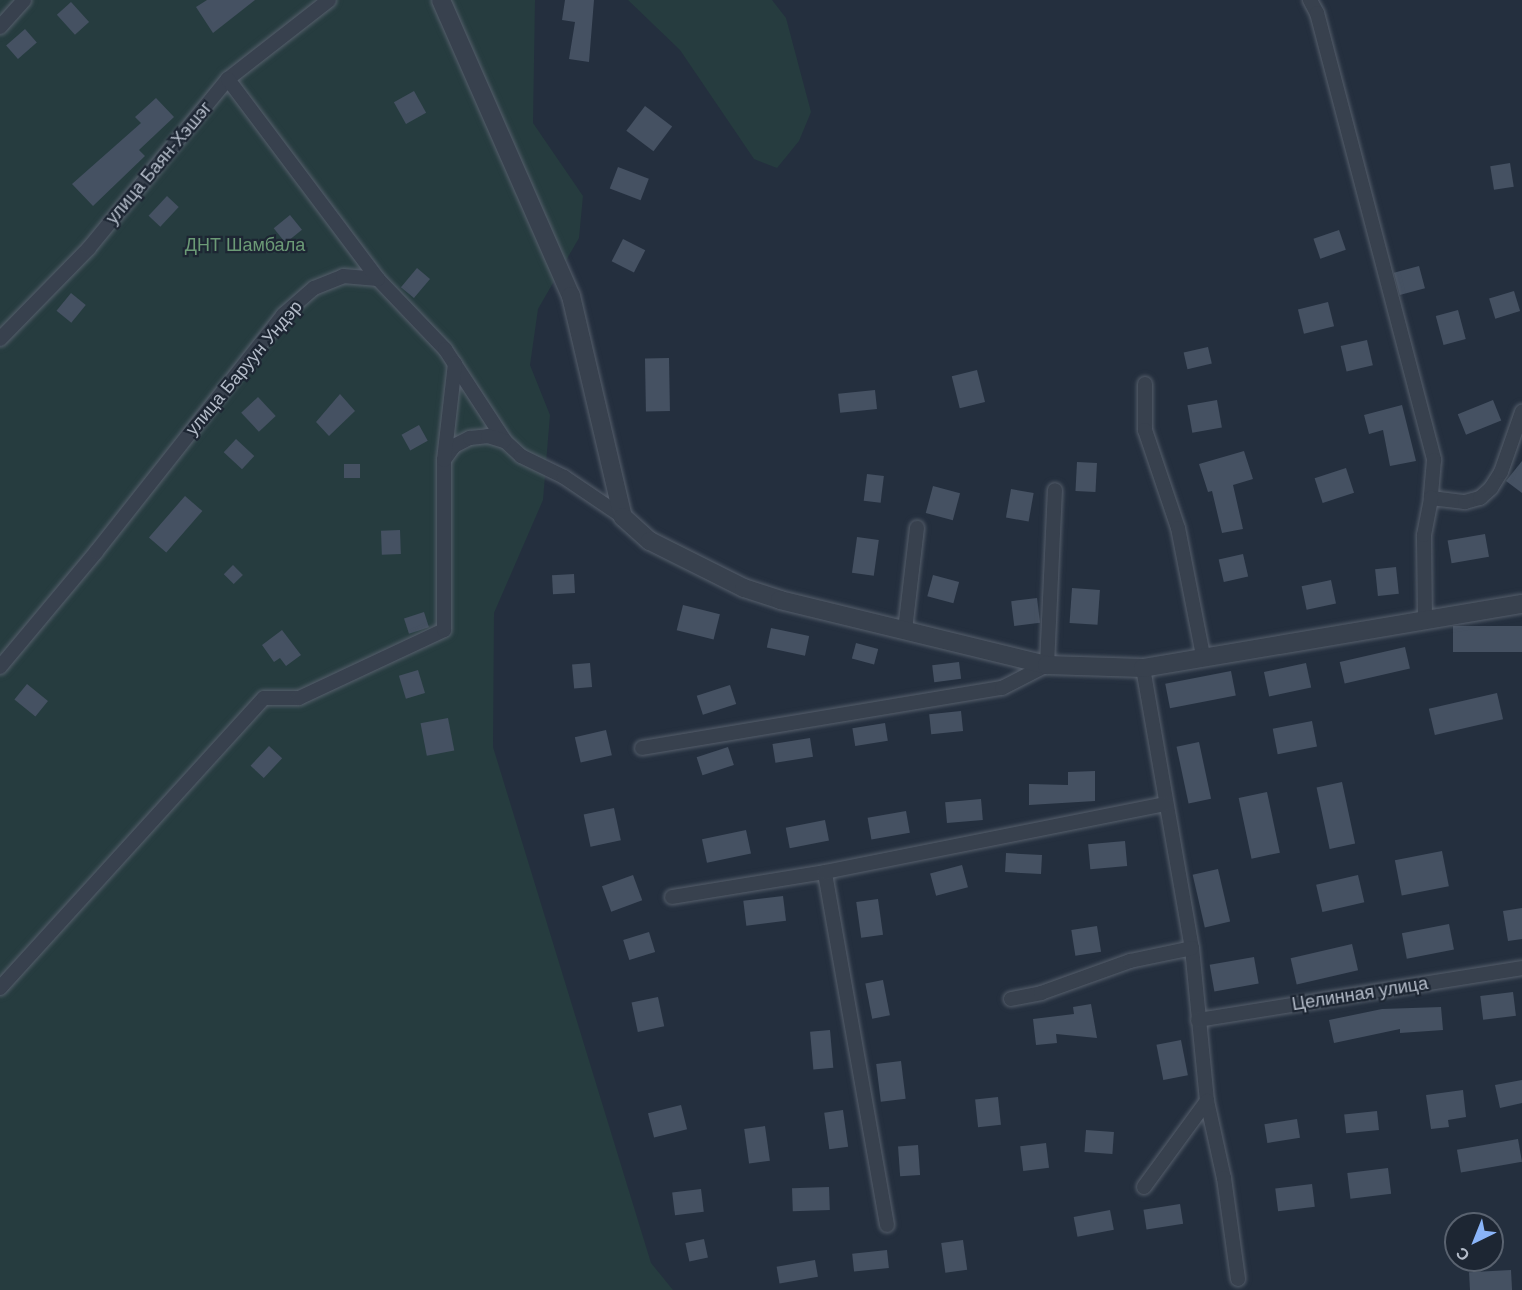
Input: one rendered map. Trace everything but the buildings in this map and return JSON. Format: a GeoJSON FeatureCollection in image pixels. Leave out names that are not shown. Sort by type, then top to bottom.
{"type":"FeatureCollection","features":[{"type":"Feature","properties":{"kind":"street"},"geometry":{"type":"LineString","coordinates":[[0,27],[24,0]]}},
{"type":"Feature","properties":{"kind":"street","name":"улица Баян-Хэшэг"},"geometry":{"type":"LineString","coordinates":[[0,339],[89,248],[228,79],[329,0]]}},
{"type":"Feature","properties":{"kind":"street"},"geometry":{"type":"LineString","coordinates":[[441,0],[571,296],[623,517]]}},
{"type":"Feature","properties":{"kind":"street"},"geometry":{"type":"LineString","coordinates":[[1310,0],[1317,13],[1434,460],[1431,498],[1424,535],[1425,619]]}},
{"type":"Feature","properties":{"kind":"street"},"geometry":{"type":"LineString","coordinates":[[228,79],[378,279],[455,364],[505,441],[521,456],[564,477],[623,517],[650,542],[744,588],[780,600],[1047,665],[1143,668],[1203,656],[1522,604]]}},
{"type":"Feature","properties":{"kind":"street","name":"улица Баруун Ундэр"},"geometry":{"type":"LineString","coordinates":[[0,667],[96,552],[284,315],[314,288],[343,276],[378,279]]}},
{"type":"Feature","properties":{"kind":"street"},"geometry":{"type":"LineString","coordinates":[[0,988],[264,698],[299,698],[444,630],[444,459],[455,364]]}},
{"type":"Feature","properties":{"kind":"street"},"geometry":{"type":"LineString","coordinates":[[1145,384],[1145,430],[1178,528],[1203,656]]}},
{"type":"Feature","properties":{"kind":"street"},"geometry":{"type":"LineString","coordinates":[[1431,498],[1465,501],[1480,498],[1491,488],[1501,472],[1522,412]]}},
{"type":"Feature","properties":{"kind":"street"},"geometry":{"type":"LineString","coordinates":[[444,459],[454,446],[470,438],[488,436],[505,441]]}},
{"type":"Feature","properties":{"kind":"street"},"geometry":{"type":"LineString","coordinates":[[1047,665],[1055,490]]}},
{"type":"Feature","properties":{"kind":"street"},"geometry":{"type":"LineString","coordinates":[[904,630],[917,528]]}},
{"type":"Feature","properties":{"kind":"street"},"geometry":{"type":"LineString","coordinates":[[642,748],[1002,688],[1047,665]]}},
{"type":"Feature","properties":{"kind":"street"},"geometry":{"type":"LineString","coordinates":[[1143,668],[1192,948],[1207,1101],[1224,1178],[1238,1279]]}},
{"type":"Feature","properties":{"kind":"street"},"geometry":{"type":"LineString","coordinates":[[672,897],[825,872],[1165,804]]}},
{"type":"Feature","properties":{"kind":"street"},"geometry":{"type":"LineString","coordinates":[[825,872],[886,1225]]}},
{"type":"Feature","properties":{"kind":"street"},"geometry":{"type":"LineString","coordinates":[[1011,999],[1130,961],[1192,948]]}},
{"type":"Feature","properties":{"kind":"street","name":"Целинная улица"},"geometry":{"type":"LineString","coordinates":[[1198,1020],[1522,968]]}},
{"type":"Feature","properties":{"kind":"street"},"geometry":{"type":"LineString","coordinates":[[1144,1187],[1207,1101]]}},
{"type":"Feature","properties":{"kind":"green space","name":"ДНТ Шамбала"},"geometry":{"type":"Polygon","coordinates":[[[0,0],[535,0],[533,123],[583,196],[579,238],[538,309],[530,365],[550,415],[543,500],[494,613],[493,747],[651,1263],[673,1290],[0,1290],[0,0]]]}},
{"type":"Feature","properties":{"kind":"green space"},"geometry":{"type":"Polygon","coordinates":[[[628,0],[772,0],[786,18],[811,112],[799,141],[777,168],[754,159],[680,50],[628,0]]]}}]}
